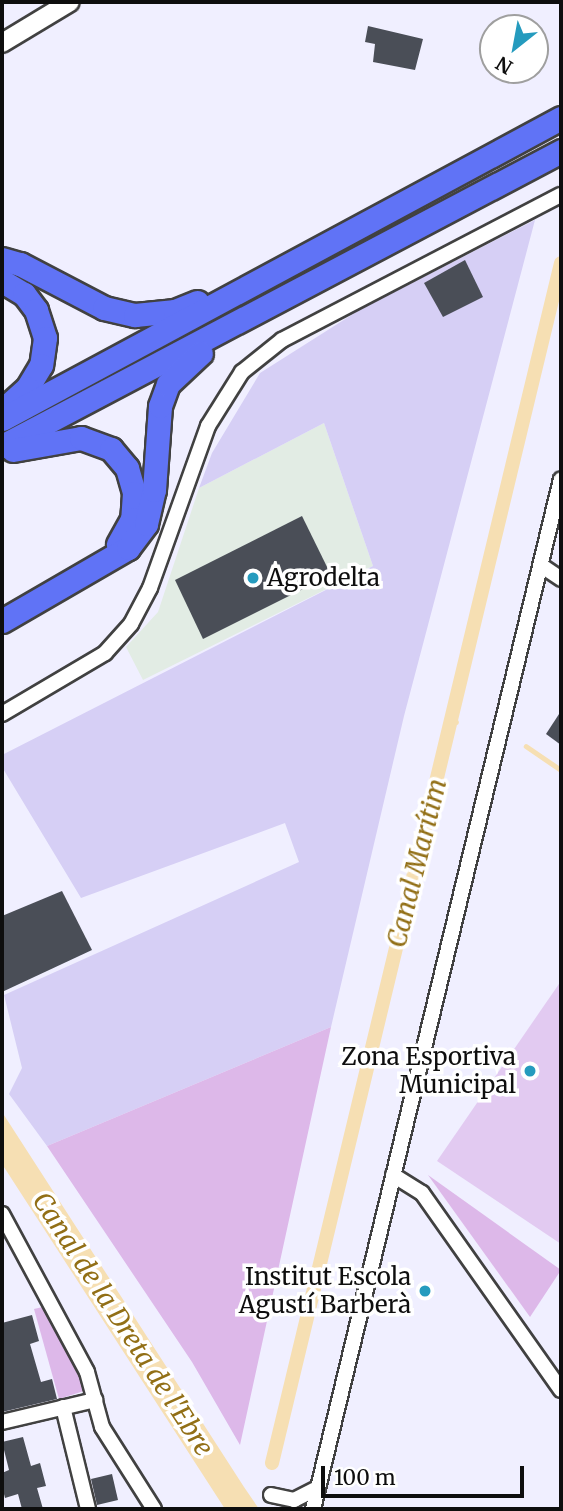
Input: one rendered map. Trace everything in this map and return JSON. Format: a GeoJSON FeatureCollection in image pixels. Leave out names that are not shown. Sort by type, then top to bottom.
{"type":"FeatureCollection","features":[{"type":"Feature","properties":{"kind":"highway"},"geometry":{"type":"LineString","coordinates":[[2,419],[561,118]]}},
{"type":"Feature","properties":{"kind":"highway"},"geometry":{"type":"LineString","coordinates":[[2,446],[561,151]]}},
{"type":"Feature","properties":{"kind":"highway"},"geometry":{"type":"LineString","coordinates":[[2,259],[20,264],[104,308],[135,315],[175,311],[284,267]]}},
{"type":"Feature","properties":{"kind":"highway"},"geometry":{"type":"LineString","coordinates":[[2,281],[24,294],[36,310],[45,338],[41,365],[27,388],[2,411]]}},
{"type":"Feature","properties":{"kind":"highway"},"geometry":{"type":"LineString","coordinates":[[2,621],[128,548],[146,524],[154,490],[160,406],[168,384],[239,323]]}},
{"type":"Feature","properties":{"kind":"highway"},"geometry":{"type":"LineString","coordinates":[[2,453],[80,438],[111,449],[127,468],[134,493],[132,519],[121,541],[96,566]]}},
{"type":"Feature","properties":{"kind":"street"},"geometry":{"type":"LineString","coordinates":[[2,43],[70,2]]}},
{"type":"Feature","properties":{"kind":"street"},"geometry":{"type":"LineString","coordinates":[[2,714],[105,653],[131,624],[154,577],[208,426],[242,372],[282,340],[556,198]]}},
{"type":"Feature","properties":{"kind":"street"},"geometry":{"type":"LineString","coordinates":[[313,1509],[561,480]]}},
{"type":"Feature","properties":{"kind":"street"},"geometry":{"type":"LineString","coordinates":[[542,566],[561,579]]}},
{"type":"Feature","properties":{"kind":"street"},"geometry":{"type":"LineString","coordinates":[[393,1175],[422,1193],[561,1390]]}},
{"type":"Feature","properties":{"kind":"street"},"geometry":{"type":"LineString","coordinates":[[2,1214],[87,1372],[106,1433],[154,1509]]}},
{"type":"Feature","properties":{"kind":"street"},"geometry":{"type":"LineString","coordinates":[[2,1422],[95,1400]]}},
{"type":"Feature","properties":{"kind":"street"},"geometry":{"type":"LineString","coordinates":[[63,1407],[88,1509]]}},
{"type":"Feature","properties":{"kind":"street"},"geometry":{"type":"LineString","coordinates":[[284,1509],[271,1496],[294,1500],[318,1488]]}},
{"type":"Feature","properties":{"kind":"shaded area"},"geometry":{"type":"Polygon","coordinates":[[[535,220],[404,716],[331,1027],[47,1146],[9,1094],[22,1068],[4,995],[299,862],[285,823],[81,898],[2,767],[2,755],[373,566],[324,423],[199,488],[212,453],[260,373],[361,309],[535,220]]]}},
{"type":"Feature","properties":{"kind":"shaded area"},"geometry":{"type":"Polygon","coordinates":[[[324,423],[373,566],[143,680],[126,647],[158,612],[199,488],[324,423]]]}},
{"type":"Feature","properties":{"kind":"shaded area","name":"Zona Esportiva Municipal"},"geometry":{"type":"Polygon","coordinates":[[[561,981],[561,1244],[437,1161],[561,981]]]}},
{"type":"Feature","properties":{"kind":"shaded area"},"geometry":{"type":"Polygon","coordinates":[[[331,1027],[240,1445],[192,1362],[47,1146],[331,1027]]]}},
{"type":"Feature","properties":{"kind":"shaded area"},"geometry":{"type":"Polygon","coordinates":[[[428,1175],[561,1270],[530,1317],[428,1175]]]}},
{"type":"Feature","properties":{"kind":"shaded area"},"geometry":{"type":"Polygon","coordinates":[[[47,1306],[87,1390],[59,1399],[34,1309],[47,1306]]]}},
{"type":"Feature","properties":{"kind":"water","name":"Canal de la Dreta de l'Ebre"},"geometry":{"type":"Polygon","coordinates":[[[2,1112],[259,1509],[225,1509],[2,1164],[2,1112]]]}},
{"type":"Feature","properties":{"kind":"building"},"geometry":{"type":"Polygon","coordinates":[[[368,26],[423,39],[415,70],[373,62],[375,44],[365,42],[368,26]]]}},
{"type":"Feature","properties":{"kind":"building"},"geometry":{"type":"Polygon","coordinates":[[[465,260],[483,297],[443,317],[424,283],[465,260]]]}},
{"type":"Feature","properties":{"kind":"building","name":"Agrodelta"},"geometry":{"type":"Polygon","coordinates":[[[302,516],[331,575],[203,639],[175,580],[302,516]]]}},
{"type":"Feature","properties":{"kind":"building"},"geometry":{"type":"Polygon","coordinates":[[[561,711],[561,745],[546,734],[561,711]]]}},
{"type":"Feature","properties":{"kind":"building"},"geometry":{"type":"Polygon","coordinates":[[[62,891],[92,950],[2,992],[2,916],[62,891]]]}},
{"type":"Feature","properties":{"kind":"building"},"geometry":{"type":"Polygon","coordinates":[[[32,1315],[39,1341],[30,1344],[41,1382],[52,1379],[57,1399],[2,1412],[2,1323],[32,1315]]]}},
{"type":"Feature","properties":{"kind":"building"},"geometry":{"type":"Polygon","coordinates":[[[23,1437],[31,1466],[40,1463],[46,1486],[37,1488],[43,1509],[22,1509],[18,1494],[5,1498],[2,1473],[9,1470],[2,1442],[23,1437]]]}},
{"type":"Feature","properties":{"kind":"building"},"geometry":{"type":"Polygon","coordinates":[[[112,1474],[118,1500],[97,1505],[91,1479],[112,1474]]]}},
{"type":"Feature","properties":{"kind":"waterway","name":"Canal Marítim"},"geometry":{"type":"LineString","coordinates":[[272,1463],[561,263]]}},
{"type":"Feature","properties":{"kind":"waterway","name":"Canal Marítim"},"geometry":{"type":"LineString","coordinates":[[450,721],[456,722]]}},
{"type":"Feature","properties":{"kind":"waterway"},"geometry":{"type":"LineString","coordinates":[[526,746],[561,770]]}},
{"type":"Feature","properties":{"kind":"place","name":"Agrodelta"},"geometry":{"type":"Point","coordinates":[253,578]}},
{"type":"Feature","properties":{"kind":"place","name":"Zona Esportiva Municipal"},"geometry":{"type":"Point","coordinates":[530,1071]}},
{"type":"Feature","properties":{"kind":"place","name":"Institut Escola Agustí Barberà"},"geometry":{"type":"Point","coordinates":[425,1291]}}]}
